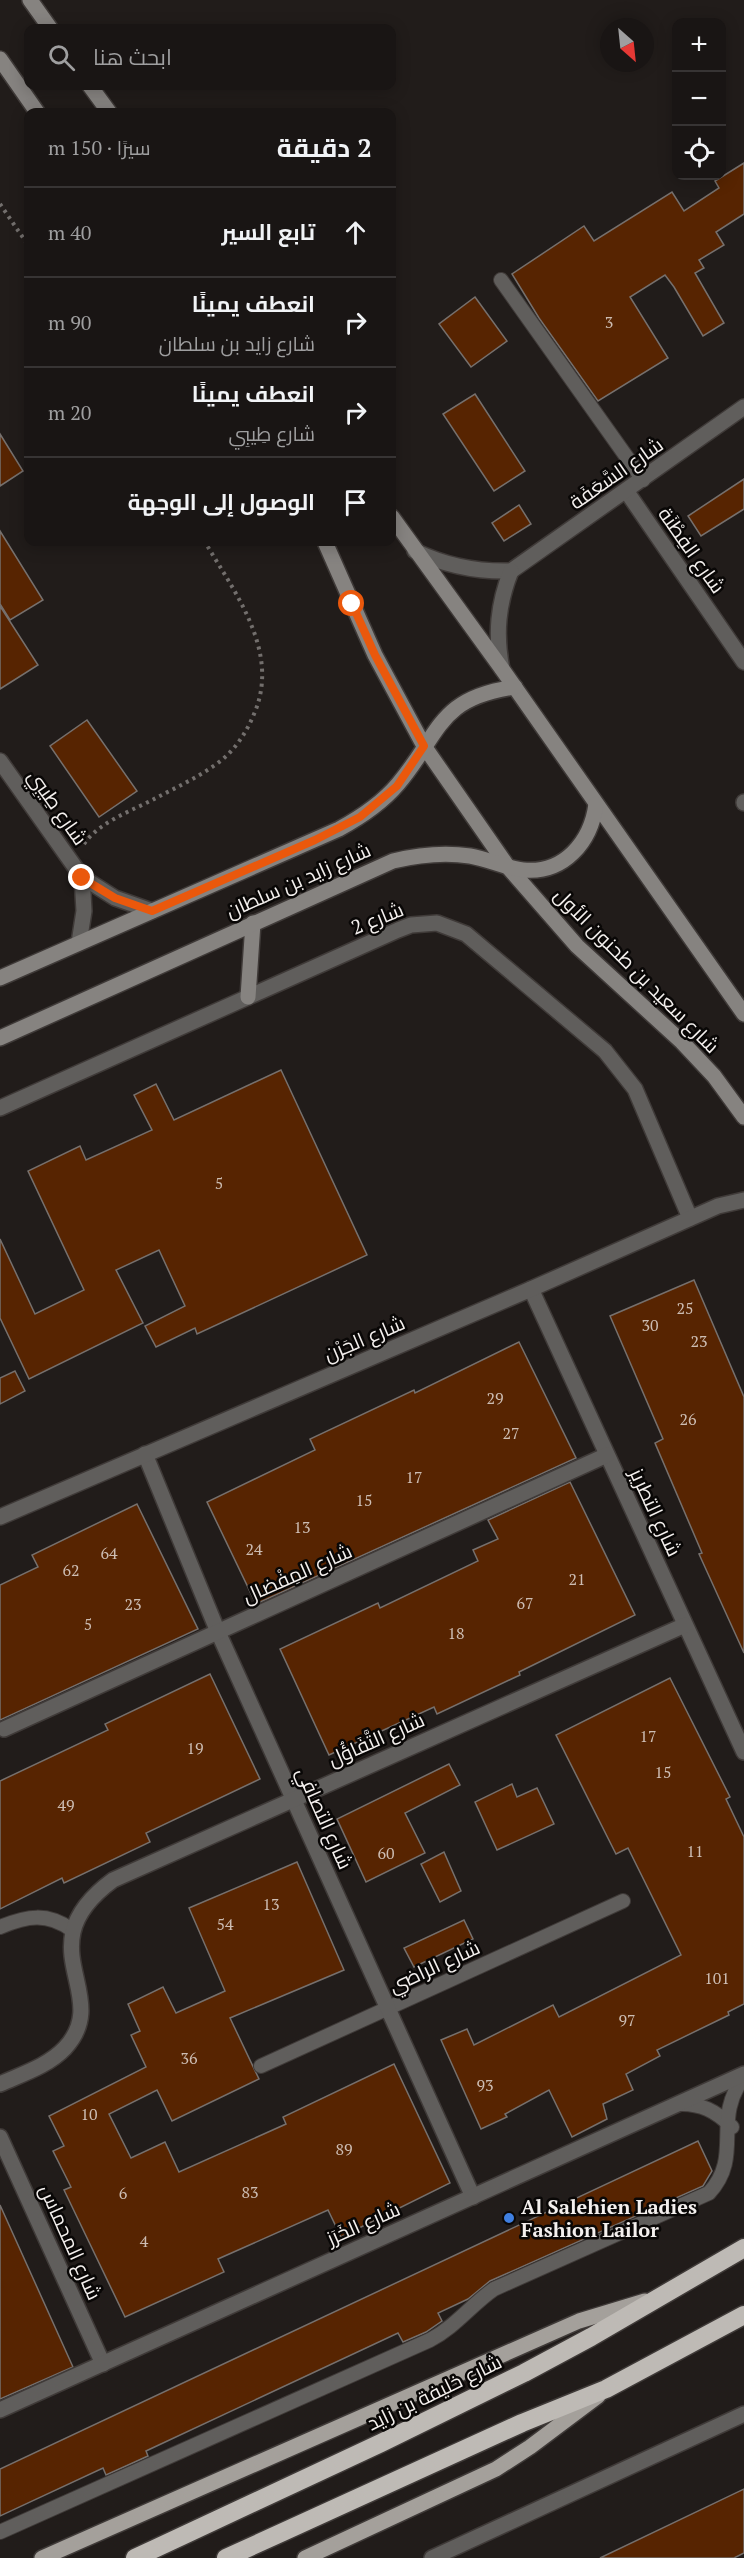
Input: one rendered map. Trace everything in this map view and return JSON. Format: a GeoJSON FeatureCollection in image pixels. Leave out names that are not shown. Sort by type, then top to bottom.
{"type":"FeatureCollection","features":[{"type":"Feature","properties":{"kind":"highway","name":"شارع خليفة بن زايد"},"geometry":{"type":"LineString","coordinates":[[135,2558],[453,2409],[591,2337],[744,2248]]}},
{"type":"Feature","properties":{"kind":"highway"},"geometry":{"type":"LineString","coordinates":[[226,2558],[522,2423],[606,2389],[744,2315]]}},
{"type":"Feature","properties":{"kind":"main road"},"geometry":{"type":"LineString","coordinates":[[30,0],[47,24]]}},
{"type":"Feature","properties":{"kind":"main road"},"geometry":{"type":"LineString","coordinates":[[0,59],[34,108]]}},
{"type":"Feature","properties":{"kind":"main road"},"geometry":{"type":"LineString","coordinates":[[93,90],[106,108]]}},
{"type":"Feature","properties":{"kind":"main road"},"geometry":{"type":"LineString","coordinates":[[396,523],[515,687],[744,1014]]}},
{"type":"Feature","properties":{"kind":"main road","name":"شارع سعيد بن طحنون الأول"},"geometry":{"type":"LineString","coordinates":[[327,546],[375,655],[424,746],[508,867],[577,946],[682,1042],[714,1077],[744,1116]]}},
{"type":"Feature","properties":{"kind":"main road","name":"شارع زايد بن سلطان"},"geometry":{"type":"LineString","coordinates":[[0,978],[331,833],[360,817],[397,786],[446,716],[461,704],[486,693],[515,687]]}},
{"type":"Feature","properties":{"kind":"main road","name":"شارع زايد بن سلطان"},"geometry":{"type":"LineString","coordinates":[[0,1038],[374,868],[412,856],[461,855],[490,860],[508,867],[539,870],[568,858],[589,834],[596,804]]}},
{"type":"Feature","properties":{"kind":"main road"},"geometry":{"type":"LineString","coordinates":[[248,997],[253,923]]}},
{"type":"Feature","properties":{"kind":"main road"},"geometry":{"type":"LineString","coordinates":[[42,2558],[579,2321],[660,2297]]}},
{"type":"Feature","properties":{"kind":"main road"},"geometry":{"type":"LineString","coordinates":[[305,2558],[496,2469],[530,2447],[606,2389]]}},
{"type":"Feature","properties":{"kind":"street","name":"شارع السَّعَفَة"},"geometry":{"type":"LineString","coordinates":[[511,571],[627,492],[744,407]]}},
{"type":"Feature","properties":{"kind":"street","name":"شارع الفِطْنَة"},"geometry":{"type":"LineString","coordinates":[[627,492],[744,663]]}},
{"type":"Feature","properties":{"kind":"street"},"geometry":{"type":"LineString","coordinates":[[415,550],[451,566],[511,571],[503,590],[498,620],[498,650],[502,669]]}},
{"type":"Feature","properties":{"kind":"street","name":"شارع طِيبِي"},"geometry":{"type":"LineString","coordinates":[[0,761],[82,878],[115,898],[152,911]]}},
{"type":"Feature","properties":{"kind":"street"},"geometry":{"type":"LineString","coordinates":[[79,943],[84,910],[82,878]]}},
{"type":"Feature","properties":{"kind":"street","name":"شارع 2"},"geometry":{"type":"LineString","coordinates":[[0,1108],[411,926],[437,923],[466,934],[605,1051],[626,1074],[635,1089],[690,1218]]}},
{"type":"Feature","properties":{"kind":"street","name":"شارع الجَرْن"},"geometry":{"type":"LineString","coordinates":[[0,1517],[531,1289],[717,1206],[744,1200]]}},
{"type":"Feature","properties":{"kind":"street","name":"شارع التطريز"},"geometry":{"type":"LineString","coordinates":[[531,1289],[744,1752]]}},
{"type":"Feature","properties":{"kind":"street","name":"شارع التصافي"},"geometry":{"type":"LineString","coordinates":[[145,1454],[218,1632],[473,2197]]}},
{"type":"Feature","properties":{"kind":"street","name":"شارع المِفْضال"},"geometry":{"type":"LineString","coordinates":[[4,1729],[607,1455]]}},
{"type":"Feature","properties":{"kind":"street","name":"شارع التَّفَاؤُل"},"geometry":{"type":"LineString","coordinates":[[0,2084],[56,2056],[65,2048],[75,2032],[81,2014],[81,2000],[71,1958],[72,1930],[87,1903],[113,1880],[685,1625]]}},
{"type":"Feature","properties":{"kind":"street","name":"شارع الخَرَز"},"geometry":{"type":"LineString","coordinates":[[0,2410],[744,2076]]}},
{"type":"Feature","properties":{"kind":"street","name":"شارع المحماس"},"geometry":{"type":"LineString","coordinates":[[0,2137],[103,2364]]}},
{"type":"Feature","properties":{"kind":"street"},"geometry":{"type":"LineString","coordinates":[[432,2558],[744,2414]]}},
{"type":"Feature","properties":{"kind":"lane"},"geometry":{"type":"LineString","coordinates":[[501,280],[643,480]]}},
{"type":"Feature","properties":{"kind":"lane","name":"شارع الراضي"},"geometry":{"type":"LineString","coordinates":[[261,2066],[623,1901]]}},
{"type":"Feature","properties":{"kind":"lane"},"geometry":{"type":"LineString","coordinates":[[0,1927],[19,1919],[38,1916],[56,1920],[72,1930]]}},
{"type":"Feature","properties":{"kind":"lane"},"geometry":{"type":"LineString","coordinates":[[0,2532],[430,2340],[456,2323],[476,2302],[494,2289],[703,2196],[720,2185],[729,2175],[734,2163],[736,2138],[732,2127],[732,2103],[744,2076]]}},
{"type":"Feature","properties":{"kind":"lane"},"geometry":{"type":"LineString","coordinates":[[678,2104],[708,2108],[732,2127]]}},
{"type":"Feature","properties":{"kind":"path"},"geometry":{"type":"LineString","coordinates":[[0,204],[24,239]]}},
{"type":"Feature","properties":{"kind":"path"},"geometry":{"type":"LineString","coordinates":[[71,862],[96,831],[210,769],[238,743],[252,718],[261,692],[262,674],[257,639],[251,623],[207,546]]}},
{"type":"Feature","properties":{"kind":"building"},"geometry":{"type":"Polygon","coordinates":[[[744,163],[744,214],[716,232],[724,245],[699,260],[704,268],[695,273],[724,323],[703,336],[665,275],[630,297],[668,358],[598,401],[539,318],[512,274],[584,226],[594,241],[672,192],[684,211],[719,188],[715,181],[726,180],[726,174],[744,163]]]}},
{"type":"Feature","properties":{"kind":"building"},"geometry":{"type":"Polygon","coordinates":[[[475,297],[507,341],[471,367],[439,324],[475,297]]]}},
{"type":"Feature","properties":{"kind":"building"},"geometry":{"type":"Polygon","coordinates":[[[475,394],[525,471],[494,491],[443,414],[475,394]]]}},
{"type":"Feature","properties":{"kind":"building"},"geometry":{"type":"Polygon","coordinates":[[[0,434],[23,471],[0,486],[0,434]]]}},
{"type":"Feature","properties":{"kind":"building"},"geometry":{"type":"Polygon","coordinates":[[[744,479],[744,509],[701,536],[688,516],[744,479]]]}},
{"type":"Feature","properties":{"kind":"building"},"geometry":{"type":"Polygon","coordinates":[[[519,505],[531,524],[504,541],[492,523],[519,505]]]}},
{"type":"Feature","properties":{"kind":"building"},"geometry":{"type":"Polygon","coordinates":[[[0,531],[43,600],[10,620],[0,604],[0,531]]]}},
{"type":"Feature","properties":{"kind":"building"},"geometry":{"type":"Polygon","coordinates":[[[0,606],[38,665],[0,689],[0,606]]]}},
{"type":"Feature","properties":{"kind":"building"},"geometry":{"type":"Polygon","coordinates":[[[87,720],[137,791],[99,817],[50,746],[87,720]]]}},
{"type":"Feature","properties":{"kind":"building"},"geometry":{"type":"Polygon","coordinates":[[[281,1070],[367,1255],[197,1334],[195,1328],[156,1347],[145,1326],[185,1306],[159,1250],[116,1270],[143,1323],[29,1379],[0,1318],[0,1239],[35,1314],[84,1290],[28,1171],[80,1146],[86,1160],[152,1130],[134,1095],[156,1084],[174,1120],[281,1070]]]}},
{"type":"Feature","properties":{"kind":"building"},"geometry":{"type":"Polygon","coordinates":[[[694,1280],[744,1397],[744,1653],[699,1554],[702,1553],[655,1443],[663,1439],[610,1316],[694,1280]]]}},
{"type":"Feature","properties":{"kind":"building"},"geometry":{"type":"Polygon","coordinates":[[[519,1342],[576,1458],[256,1604],[207,1502],[315,1450],[310,1439],[414,1390],[415,1393],[519,1342]]]}},
{"type":"Feature","properties":{"kind":"building"},"geometry":{"type":"Polygon","coordinates":[[[15,1371],[25,1391],[0,1404],[0,1378],[15,1371]]]}},
{"type":"Feature","properties":{"kind":"building"},"geometry":{"type":"Polygon","coordinates":[[[570,1482],[635,1615],[519,1672],[520,1675],[437,1714],[434,1707],[329,1755],[280,1649],[378,1603],[380,1608],[478,1561],[473,1550],[498,1539],[488,1520],[570,1482]]]}},
{"type":"Feature","properties":{"kind":"building"},"geometry":{"type":"Polygon","coordinates":[[[137,1504],[198,1629],[0,1720],[0,1585],[38,1567],[32,1555],[137,1504]]]}},
{"type":"Feature","properties":{"kind":"building"},"geometry":{"type":"Polygon","coordinates":[[[210,1674],[260,1779],[146,1833],[150,1842],[64,1883],[62,1878],[0,1909],[0,1781],[108,1730],[105,1724],[210,1674]]]}},
{"type":"Feature","properties":{"kind":"building"},"geometry":{"type":"Polygon","coordinates":[[[670,1678],[730,1797],[726,1799],[744,1837],[744,2004],[728,2012],[729,2015],[657,2050],[660,2056],[626,2074],[633,2090],[603,2104],[607,2119],[572,2137],[549,2090],[505,2114],[507,2117],[481,2129],[441,2040],[467,2029],[474,2045],[553,2005],[559,2017],[681,1955],[628,1848],[616,1854],[556,1735],[670,1678]]]}},
{"type":"Feature","properties":{"kind":"building"},"geometry":{"type":"Polygon","coordinates":[[[449,1764],[460,1785],[405,1813],[425,1853],[366,1882],[337,1819],[449,1764]]]}},
{"type":"Feature","properties":{"kind":"building"},"geometry":{"type":"Polygon","coordinates":[[[512,1784],[517,1797],[537,1788],[554,1824],[497,1850],[475,1802],[512,1784]]]}},
{"type":"Feature","properties":{"kind":"building"},"geometry":{"type":"Polygon","coordinates":[[[444,1852],[461,1891],[440,1902],[421,1864],[444,1852]]]}},
{"type":"Feature","properties":{"kind":"building"},"geometry":{"type":"Polygon","coordinates":[[[297,1862],[344,1970],[230,2018],[259,2079],[172,2121],[157,2090],[109,2114],[131,2158],[165,2142],[179,2172],[286,2124],[283,2117],[394,2064],[450,2183],[341,2237],[328,2210],[218,2259],[224,2272],[125,2317],[64,2190],[71,2187],[53,2151],[64,2146],[49,2116],[146,2067],[131,2035],[140,2031],[128,2004],[163,1987],[176,2013],[225,1991],[189,1908],[297,1862]]]}},
{"type":"Feature","properties":{"kind":"building"},"geometry":{"type":"Polygon","coordinates":[[[464,1920],[473,1939],[414,1967],[404,1948],[464,1920]]]}},
{"type":"Feature","properties":{"kind":"building"},"geometry":{"type":"Polygon","coordinates":[[[698,2141],[712,2171],[703,2186],[490,2281],[468,2299],[438,2313],[442,2321],[426,2332],[403,2342],[398,2333],[146,2451],[148,2456],[106,2475],[103,2468],[0,2516],[0,2469],[698,2141]]]}},
{"type":"Feature","properties":{"kind":"building"},"geometry":{"type":"Polygon","coordinates":[[[0,2205],[73,2367],[0,2399],[0,2205]]]}},
{"type":"Feature","properties":{"kind":"building"},"geometry":{"type":"Polygon","coordinates":[[[744,2489],[744,2553],[734,2558],[600,2558],[744,2489]]]}},
{"type":"Feature","properties":{"kind":"place","name":"Al Salehien Ladies Fashion Lailor"},"geometry":{"type":"Point","coordinates":[509,2218]}},
{"type":"Feature","properties":{"kind":"route"},"geometry":{"type":"LineString","coordinates":[[82,878],[115,898],[152,911],[339,829],[380,803],[397,786],[424,746],[375,655],[352,604]]}}]}
